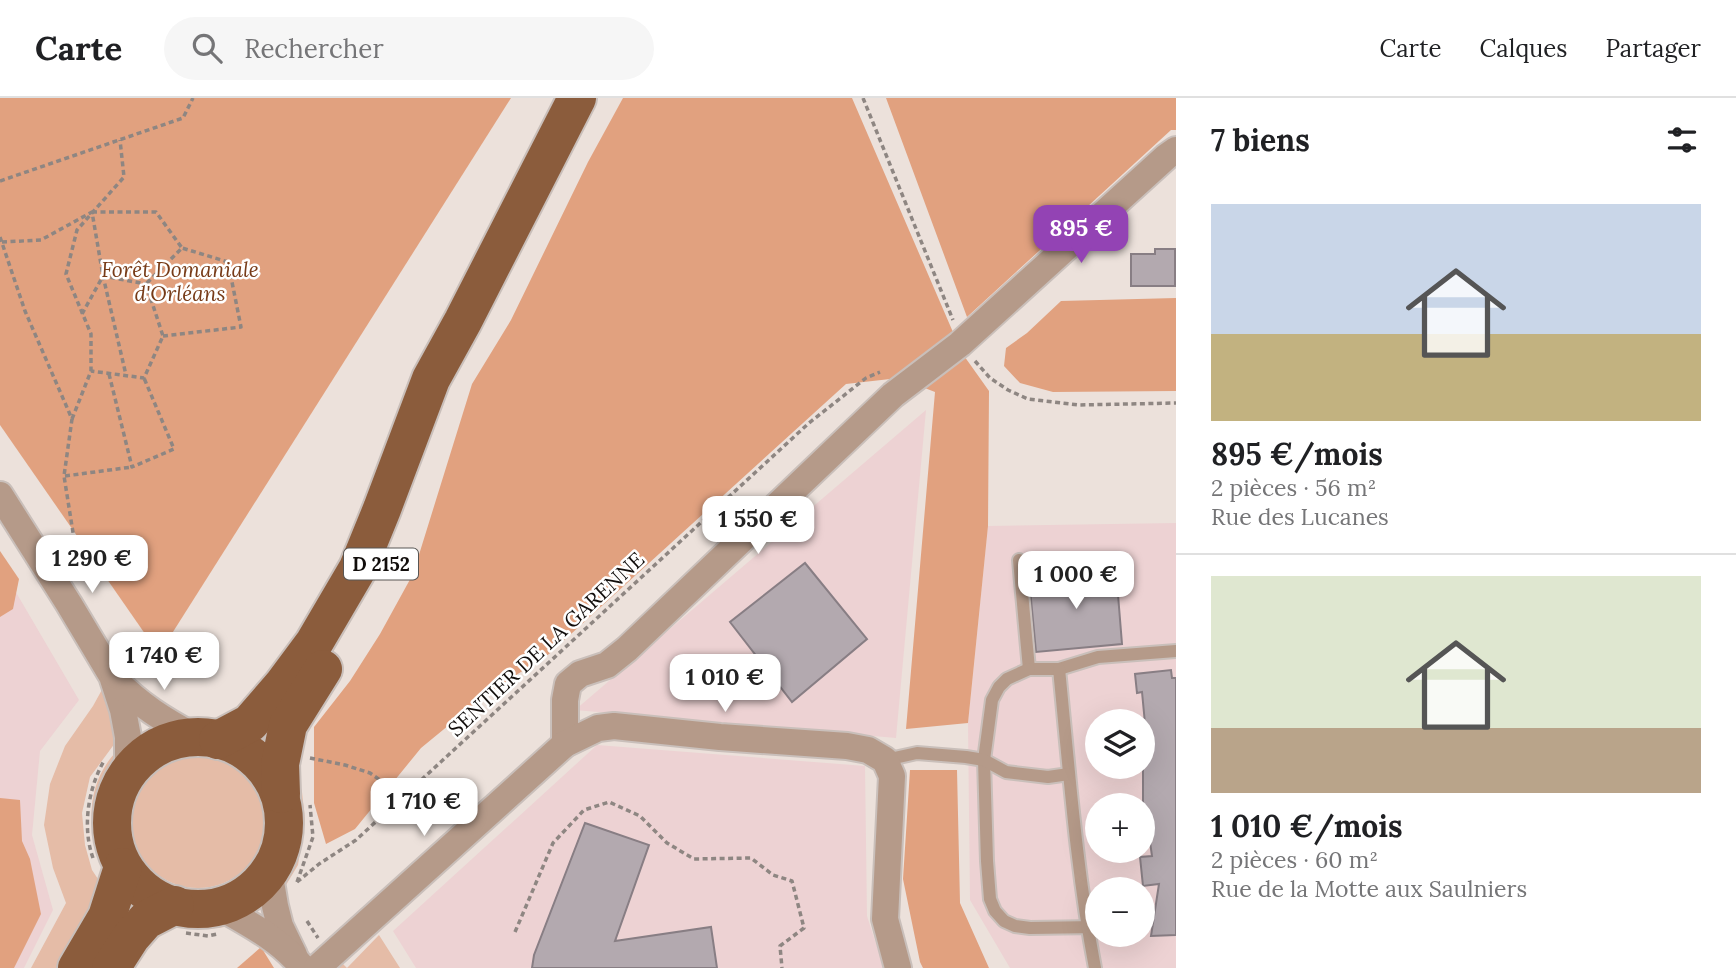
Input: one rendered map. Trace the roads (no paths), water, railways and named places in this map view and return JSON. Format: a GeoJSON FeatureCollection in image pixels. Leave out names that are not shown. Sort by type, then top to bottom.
{"type":"FeatureCollection","features":[{"type":"Feature","properties":{"kind":"main road","name":"D 2152"},"geometry":{"type":"LineString","coordinates":[[206,738],[250,723],[282,686],[321,632],[358,568],[430,379],[463,321],[577,98]]}},
{"type":"Feature","properties":{"kind":"main road","name":"D 2152"},"geometry":{"type":"LineString","coordinates":[[296,799],[280,764],[288,725],[341,640],[380,566],[444,386],[463,321]]}},
{"type":"Feature","properties":{"kind":"main road"},"geometry":{"type":"LineString","coordinates":[[77,968],[107,917],[108,864],[114,847],[111,818],[119,764],[134,763],[158,745],[206,738],[240,746],[296,799],[285,818],[281,851],[286,880],[261,883],[233,903],[218,920],[206,909],[189,909],[179,919],[146,920],[110,968]]}},
{"type":"Feature","properties":{"kind":"main road"},"geometry":{"type":"LineString","coordinates":[[108,864],[160,901],[179,919]]}},
{"type":"Feature","properties":{"kind":"street"},"geometry":{"type":"LineString","coordinates":[[565,744],[565,699],[568,684],[580,674],[607,665],[627,649],[893,395],[962,342],[1176,149]]}},
{"type":"Feature","properties":{"kind":"street"},"geometry":{"type":"LineString","coordinates":[[0,495],[112,676],[131,696],[158,717],[206,738]]}},
{"type":"Feature","properties":{"kind":"street"},"geometry":{"type":"LineString","coordinates":[[112,676],[128,737],[119,764]]}},
{"type":"Feature","properties":{"kind":"street"},"geometry":{"type":"LineString","coordinates":[[311,963],[565,744],[598,728],[614,726],[847,746],[868,750],[885,760],[892,776],[885,919],[898,968]]}},
{"type":"Feature","properties":{"kind":"street"},"geometry":{"type":"LineString","coordinates":[[286,880],[275,906],[280,926],[311,963]]}},
{"type":"Feature","properties":{"kind":"street"},"geometry":{"type":"LineString","coordinates":[[218,920],[266,934],[311,963]]}},
{"type":"Feature","properties":{"kind":"lane"},"geometry":{"type":"LineString","coordinates":[[1019,560],[1029,669]]}},
{"type":"Feature","properties":{"kind":"lane"},"geometry":{"type":"LineString","coordinates":[[1085,927],[1015,926],[1004,922],[990,899],[984,760],[992,699],[1007,679],[1029,669],[1059,669],[1098,657],[1176,651]]}},
{"type":"Feature","properties":{"kind":"lane"},"geometry":{"type":"LineString","coordinates":[[1059,669],[1069,774],[1085,880]]}},
{"type":"Feature","properties":{"kind":"lane"},"geometry":{"type":"LineString","coordinates":[[885,760],[917,753],[984,760],[1006,772],[1048,777],[1069,774]]}},
{"type":"Feature","properties":{"kind":"lane"},"geometry":{"type":"LineString","coordinates":[[1093,947],[1095,968]]}},
{"type":"Feature","properties":{"kind":"park label","name":"Forêt Domaniale d'Orléans"},"geometry":{"type":"Point","coordinates":[180,281]}}]}
